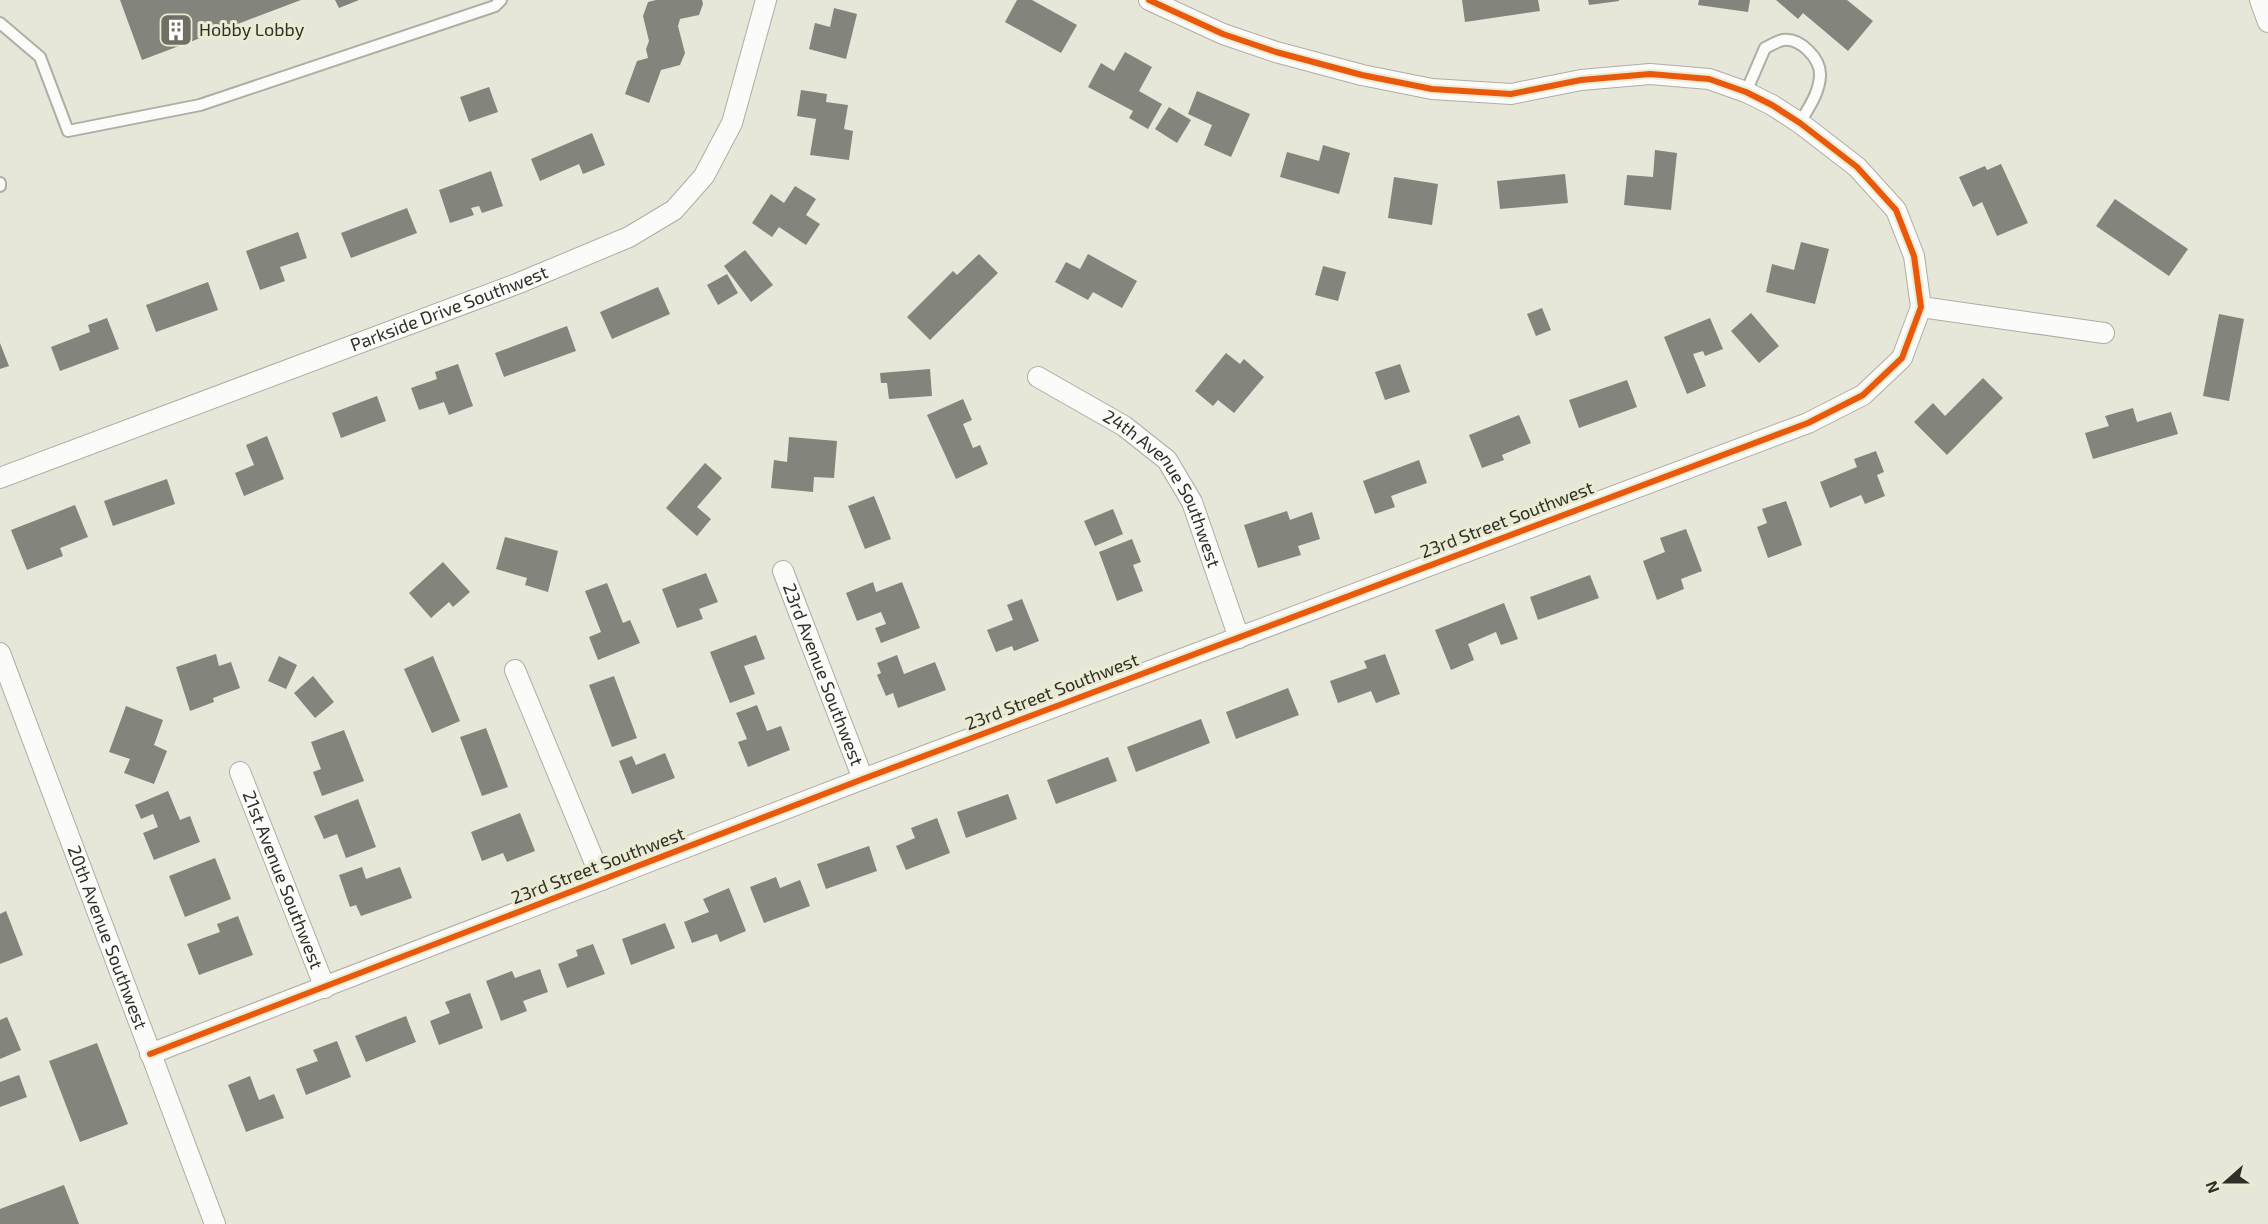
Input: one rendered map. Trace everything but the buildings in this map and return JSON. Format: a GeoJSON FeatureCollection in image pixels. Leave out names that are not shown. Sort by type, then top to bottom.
{"type":"FeatureCollection","features":[{"type":"Feature","properties":{"kind":"street","name":"Parkside Drive Southwest"},"geometry":{"type":"LineString","coordinates":[[0,478],[519,283],[629,237],[674,210],[704,176],[732,123],[766,0]]}},
{"type":"Feature","properties":{"kind":"street"},"geometry":{"type":"LineString","coordinates":[[1149,0],[1223,34],[1276,52],[1362,75],[1432,90],[1511,94],[1581,80],[1650,74],[1709,79],[1746,92],[1772,105],[1800,123],[1857,167],[1896,210],[1914,256],[1921,307],[2104,333]]}},
{"type":"Feature","properties":{"kind":"street"},"geometry":{"type":"LineString","coordinates":[[2260,0],[2268,22]]}},
{"type":"Feature","properties":{"kind":"street","name":"23rd Street Southwest"},"geometry":{"type":"LineString","coordinates":[[150,1054],[863,779],[1808,423],[1863,395],[1902,358],[1921,307]]}},
{"type":"Feature","properties":{"kind":"street","name":"24th Avenue Southwest"},"geometry":{"type":"LineString","coordinates":[[1038,377],[1124,426],[1167,460],[1192,502],[1239,638]]}},
{"type":"Feature","properties":{"kind":"street","name":"23rd Avenue Southwest"},"geometry":{"type":"LineString","coordinates":[[783,571],[863,779]]}},
{"type":"Feature","properties":{"kind":"street","name":"20th Avenue Southwest"},"geometry":{"type":"LineString","coordinates":[[0,652],[215,1224]]}},
{"type":"Feature","properties":{"kind":"street"},"geometry":{"type":"LineString","coordinates":[[515,670],[602,880]]}},
{"type":"Feature","properties":{"kind":"street","name":"21st Avenue Southwest"},"geometry":{"type":"LineString","coordinates":[[240,772],[325,988]]}},
{"type":"Feature","properties":{"kind":"lane"},"geometry":{"type":"LineString","coordinates":[[0,23],[40,57],[68,131],[200,105],[495,6],[501,0]]}},
{"type":"Feature","properties":{"kind":"lane"},"geometry":{"type":"LineString","coordinates":[[1746,92],[1765,48],[1783,40],[1797,44],[1809,51],[1817,62],[1820,73],[1814,99],[1800,123]]}},
{"type":"Feature","properties":{"kind":"cycle path"},"geometry":{"type":"LineString","coordinates":[[150,1054],[863,779],[1808,423],[1863,395],[1902,358],[1921,307],[1914,256],[1896,210],[1857,167],[1800,123],[1746,92],[1709,79],[1650,74],[1581,80],[1511,94],[1432,89],[1362,75],[1276,52],[1223,34],[1149,0]]}},
{"type":"Feature","properties":{"kind":"place","name":"Hobby Lobby"},"geometry":{"type":"Point","coordinates":[176,30]}}]}
